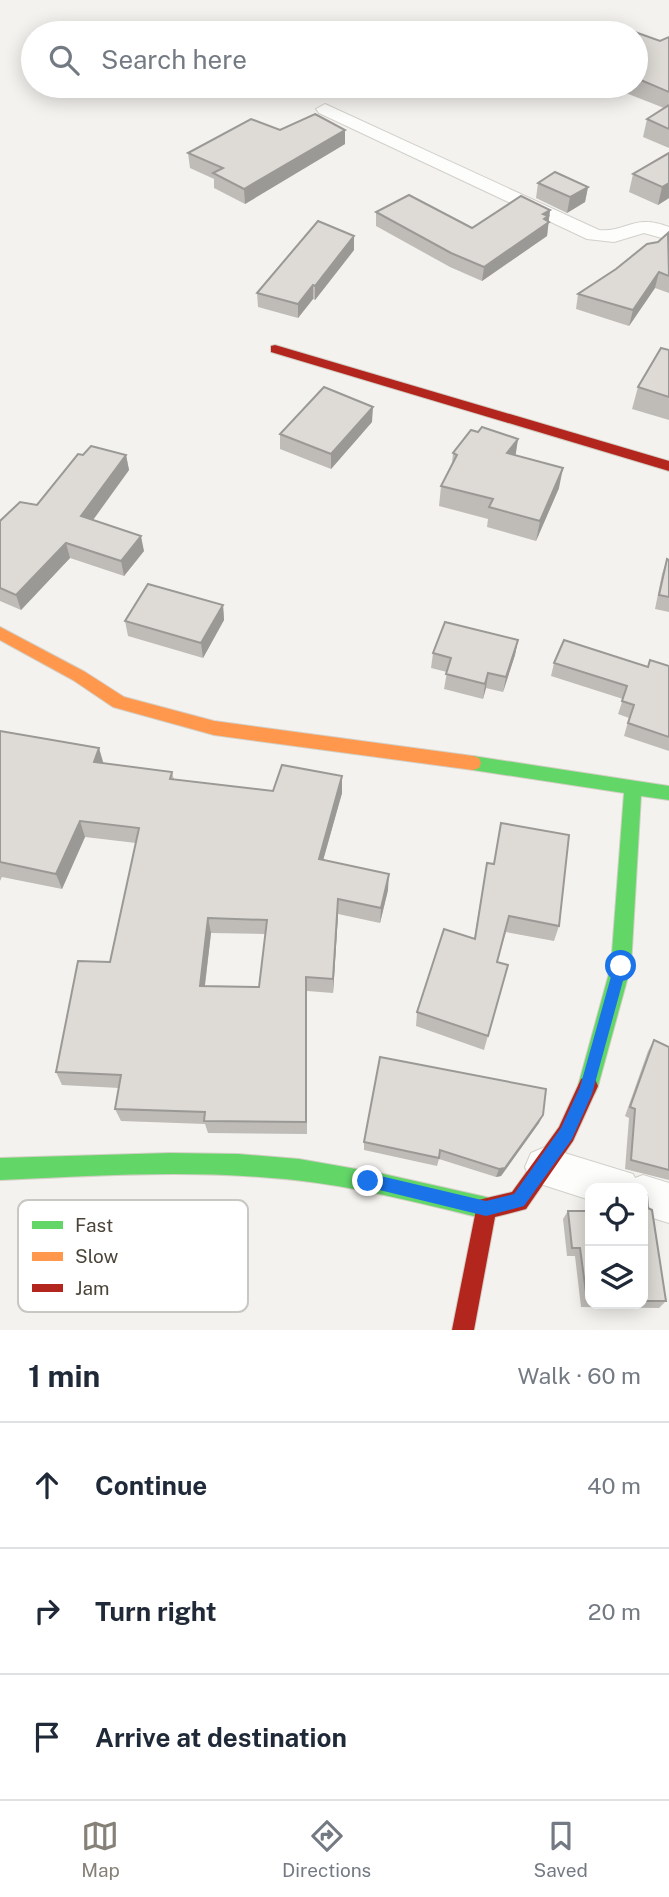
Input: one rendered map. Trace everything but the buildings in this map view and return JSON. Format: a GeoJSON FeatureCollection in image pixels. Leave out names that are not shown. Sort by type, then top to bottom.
{"type":"FeatureCollection","features":[{"type":"Feature","properties":{"kind":"street"},"geometry":{"type":"LineString","coordinates":[[325,109],[594,235],[611,238],[636,226],[646,225],[669,234]]}},
{"type":"Feature","properties":{"kind":"street"},"geometry":{"type":"LineString","coordinates":[[275,349],[669,466]]}},
{"type":"Feature","properties":{"kind":"street"},"geometry":{"type":"LineString","coordinates":[[0,633],[79,676],[119,702],[214,728],[551,773],[669,793]]}},
{"type":"Feature","properties":{"kind":"street"},"geometry":{"type":"LineString","coordinates":[[0,1169],[179,1164],[306,1171],[368,1181],[486,1208],[518,1200],[545,1167],[566,1133],[587,1089],[621,966],[633,787]]}},
{"type":"Feature","properties":{"kind":"street"},"geometry":{"type":"LineString","coordinates":[[545,1167],[601,1183]]}},
{"type":"Feature","properties":{"kind":"street"},"geometry":{"type":"LineString","coordinates":[[648,1197],[669,1203]]}},
{"type":"Feature","properties":{"kind":"street"},"geometry":{"type":"LineString","coordinates":[[463,1330],[486,1208]]}},
{"type":"Feature","properties":{"kind":"traffic: fast"},"geometry":{"type":"LineString","coordinates":[[473,763],[669,793]]}},
{"type":"Feature","properties":{"kind":"traffic: fast"},"geometry":{"type":"LineString","coordinates":[[588,1086],[621,966],[633,787]]}},
{"type":"Feature","properties":{"kind":"traffic: fast"},"geometry":{"type":"LineString","coordinates":[[0,1169],[170,1164],[272,1167],[353,1178],[486,1208]]}},
{"type":"Feature","properties":{"kind":"traffic: slow"},"geometry":{"type":"LineString","coordinates":[[0,633],[79,676],[119,702],[214,728],[473,763]]}},
{"type":"Feature","properties":{"kind":"traffic: jam"},"geometry":{"type":"LineString","coordinates":[[275,349],[669,466]]}},
{"type":"Feature","properties":{"kind":"traffic: jam"},"geometry":{"type":"LineString","coordinates":[[463,1330],[486,1208],[518,1201],[566,1134],[588,1086]]}},
{"type":"Feature","properties":{"kind":"route"},"geometry":{"type":"LineString","coordinates":[[368,1181],[486,1208],[518,1200],[545,1167],[566,1133],[587,1089],[621,966]]}}]}
